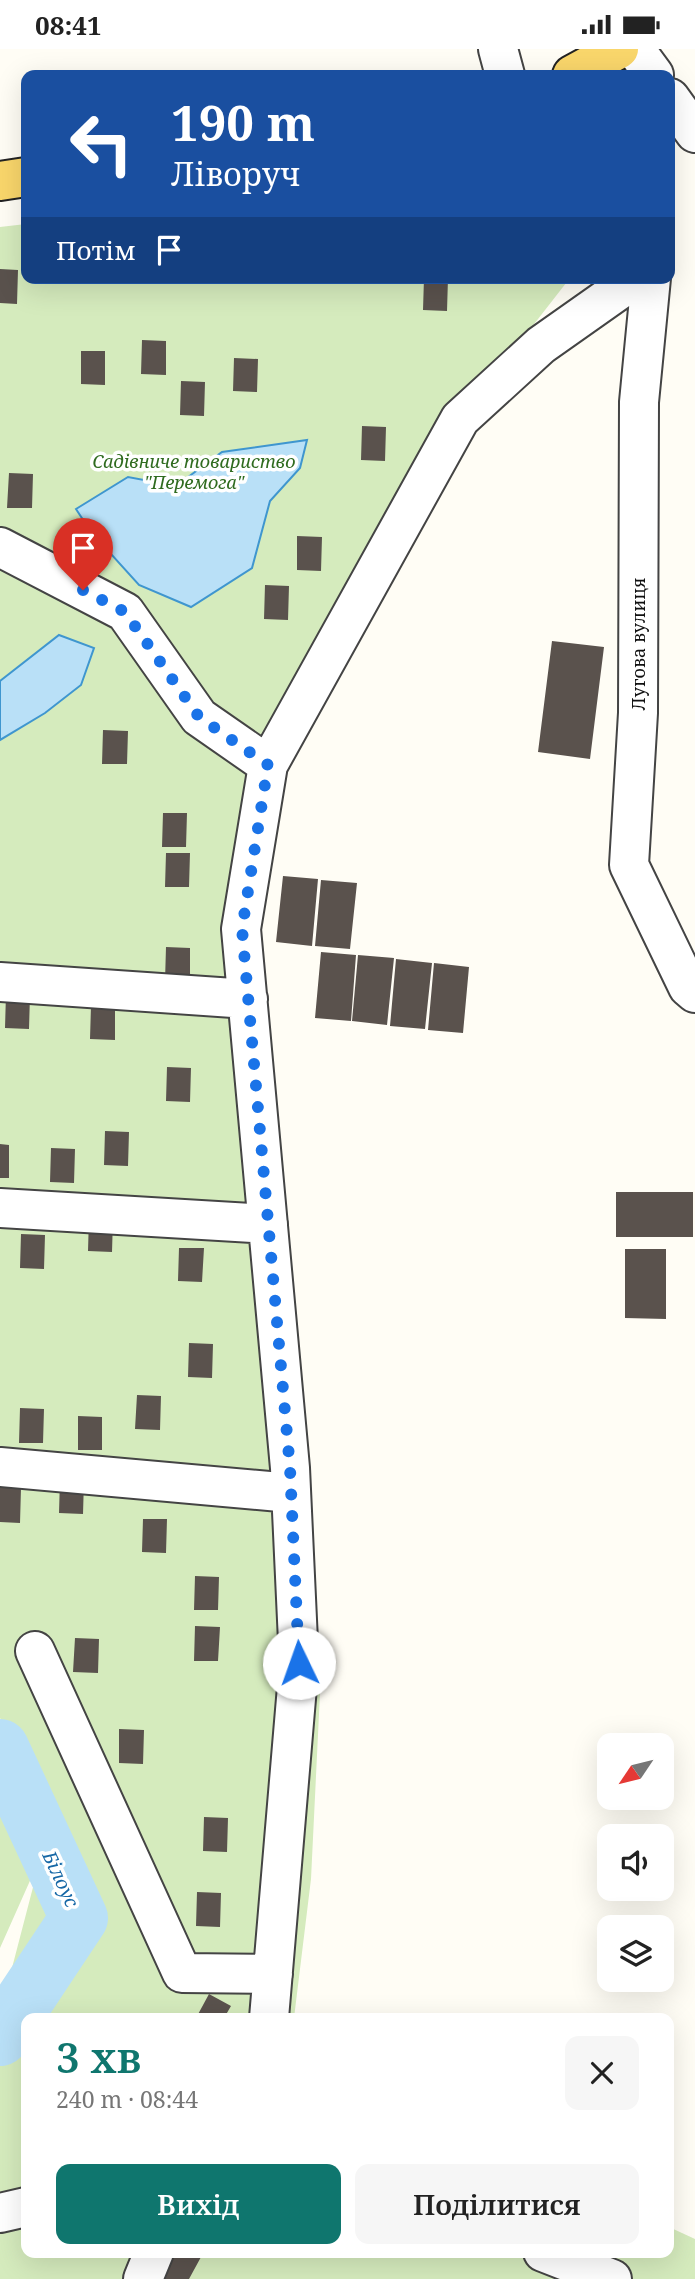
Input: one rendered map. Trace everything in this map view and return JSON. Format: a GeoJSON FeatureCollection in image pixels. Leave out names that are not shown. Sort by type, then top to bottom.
{"type":"FeatureCollection","features":[{"type":"Feature","properties":{"kind":"main road"},"geometry":{"type":"LineString","coordinates":[[581,68],[619,49]]}},
{"type":"Feature","properties":{"kind":"main road"},"geometry":{"type":"LineString","coordinates":[[0,181],[21,178]]}},
{"type":"Feature","properties":{"kind":"street"},"geometry":{"type":"LineString","coordinates":[[498,49],[504,70]]}},
{"type":"Feature","properties":{"kind":"street"},"geometry":{"type":"LineString","coordinates":[[635,49],[650,70]]}},
{"type":"Feature","properties":{"kind":"street"},"geometry":{"type":"LineString","coordinates":[[675,105],[695,133]]}},
{"type":"Feature","properties":{"kind":"street"},"geometry":{"type":"LineString","coordinates":[[269,2013],[299,1663],[291,1493],[242,929],[268,765],[460,419],[541,345],[627,284]]}},
{"type":"Feature","properties":{"kind":"street","name":"Лугова вулиця"},"geometry":{"type":"LineString","coordinates":[[650,284],[639,402],[638,713],[629,865],[688,987],[695,993]]}},
{"type":"Feature","properties":{"kind":"street"},"geometry":{"type":"LineString","coordinates":[[0,547],[125,612],[199,717],[268,765]]}},
{"type":"Feature","properties":{"kind":"street"},"geometry":{"type":"LineString","coordinates":[[0,982],[248,999]]}},
{"type":"Feature","properties":{"kind":"street"},"geometry":{"type":"LineString","coordinates":[[0,1208],[268,1224]]}},
{"type":"Feature","properties":{"kind":"street"},"geometry":{"type":"LineString","coordinates":[[0,1467],[291,1493]]}},
{"type":"Feature","properties":{"kind":"street"},"geometry":{"type":"LineString","coordinates":[[35,1651],[182,1973],[273,1974]]}},
{"type":"Feature","properties":{"kind":"street"},"geometry":{"type":"LineString","coordinates":[[0,2213],[21,2208]]}},
{"type":"Feature","properties":{"kind":"street"},"geometry":{"type":"LineString","coordinates":[[143,2279],[152,2258]]}},
{"type":"Feature","properties":{"kind":"street"},"geometry":{"type":"LineString","coordinates":[[558,2258],[612,2279]]}},
{"type":"Feature","properties":{"kind":"green space","name":"Садівниче товариство \"Перемога\""},"geometry":{"type":"Polygon","coordinates":[[[21,225],[21,284],[565,284],[460,419],[241,844],[321,1673],[311,1879],[295,2013],[21,2013],[21,2258],[674,2258],[674,2229],[695,2239],[695,2279],[0,2279],[0,2014],[50,1822],[0,1718],[0,227],[21,225]]]}},
{"type":"Feature","properties":{"kind":"green space"},"geometry":{"type":"Polygon","coordinates":[[[0,1810],[33,1874],[0,1948],[0,1810]]]}},
{"type":"Feature","properties":{"kind":"water"},"geometry":{"type":"Polygon","coordinates":[[[307,440],[300,468],[270,501],[252,568],[191,607],[139,585],[91,532],[76,509],[128,477],[176,486],[222,452],[307,440]]]}},
{"type":"Feature","properties":{"kind":"water"},"geometry":{"type":"Polygon","coordinates":[[[59,635],[94,648],[81,685],[45,713],[0,740],[0,681],[59,635]]]}},
{"type":"Feature","properties":{"kind":"building"},"geometry":{"type":"Polygon","coordinates":[[[0,269],[18,270],[17,304],[0,303],[0,269]]]}},
{"type":"Feature","properties":{"kind":"building"},"geometry":{"type":"Polygon","coordinates":[[[424,284],[448,284],[447,311],[423,310],[424,284]]]}},
{"type":"Feature","properties":{"kind":"building"},"geometry":{"type":"Polygon","coordinates":[[[142,340],[166,341],[166,375],[141,374],[142,340]]]}},
{"type":"Feature","properties":{"kind":"building"},"geometry":{"type":"Polygon","coordinates":[[[81,351],[105,351],[105,385],[81,384],[81,351]]]}},
{"type":"Feature","properties":{"kind":"building"},"geometry":{"type":"Polygon","coordinates":[[[234,358],[258,359],[257,392],[233,391],[234,358]]]}},
{"type":"Feature","properties":{"kind":"building"},"geometry":{"type":"Polygon","coordinates":[[[181,381],[205,382],[204,416],[180,415],[181,381]]]}},
{"type":"Feature","properties":{"kind":"building"},"geometry":{"type":"Polygon","coordinates":[[[362,426],[386,427],[385,461],[361,460],[362,426]]]}},
{"type":"Feature","properties":{"kind":"building"},"geometry":{"type":"Polygon","coordinates":[[[9,473],[33,474],[32,508],[7,508],[9,473]]]}},
{"type":"Feature","properties":{"kind":"building"},"geometry":{"type":"Polygon","coordinates":[[[297,536],[322,537],[321,571],[297,570],[297,536]]]}},
{"type":"Feature","properties":{"kind":"building"},"geometry":{"type":"Polygon","coordinates":[[[265,585],[289,586],[288,620],[264,619],[265,585]]]}},
{"type":"Feature","properties":{"kind":"building"},"geometry":{"type":"Polygon","coordinates":[[[552,641],[604,647],[590,759],[538,752],[552,641]]]}},
{"type":"Feature","properties":{"kind":"building"},"geometry":{"type":"Polygon","coordinates":[[[103,730],[128,731],[127,764],[102,764],[103,730]]]}},
{"type":"Feature","properties":{"kind":"building"},"geometry":{"type":"Polygon","coordinates":[[[163,813],[187,813],[186,847],[162,847],[163,813]]]}},
{"type":"Feature","properties":{"kind":"building"},"geometry":{"type":"Polygon","coordinates":[[[166,853],[190,853],[189,887],[165,887],[166,853]]]}},
{"type":"Feature","properties":{"kind":"building"},"geometry":{"type":"Polygon","coordinates":[[[283,876],[318,879],[312,946],[276,942],[283,876]]]}},
{"type":"Feature","properties":{"kind":"building"},"geometry":{"type":"Polygon","coordinates":[[[321,880],[357,883],[350,949],[315,946],[321,880]]]}},
{"type":"Feature","properties":{"kind":"building"},"geometry":{"type":"Polygon","coordinates":[[[166,947],[190,948],[190,982],[165,981],[166,947]]]}},
{"type":"Feature","properties":{"kind":"building"},"geometry":{"type":"Polygon","coordinates":[[[321,952],[356,955],[351,1021],[315,1018],[321,952]]]}},
{"type":"Feature","properties":{"kind":"building"},"geometry":{"type":"Polygon","coordinates":[[[358,955],[394,958],[387,1025],[352,1021],[358,955]]]}},
{"type":"Feature","properties":{"kind":"building"},"geometry":{"type":"Polygon","coordinates":[[[396,959],[432,963],[425,1029],[390,1026],[396,959]]]}},
{"type":"Feature","properties":{"kind":"building"},"geometry":{"type":"Polygon","coordinates":[[[434,963],[469,967],[463,1033],[428,1030],[434,963]]]}},
{"type":"Feature","properties":{"kind":"building"},"geometry":{"type":"Polygon","coordinates":[[[6,994],[30,995],[29,1029],[5,1028],[6,994]]]}},
{"type":"Feature","properties":{"kind":"building"},"geometry":{"type":"Polygon","coordinates":[[[91,1006],[115,1006],[115,1040],[90,1039],[91,1006]]]}},
{"type":"Feature","properties":{"kind":"building"},"geometry":{"type":"Polygon","coordinates":[[[167,1067],[191,1068],[190,1102],[166,1101],[167,1067]]]}},
{"type":"Feature","properties":{"kind":"building"},"geometry":{"type":"Polygon","coordinates":[[[105,1131],[129,1132],[128,1166],[104,1165],[105,1131]]]}},
{"type":"Feature","properties":{"kind":"building"},"geometry":{"type":"Polygon","coordinates":[[[0,1144],[9,1145],[9,1178],[0,1178],[0,1144]]]}},
{"type":"Feature","properties":{"kind":"building"},"geometry":{"type":"Polygon","coordinates":[[[51,1148],[75,1149],[74,1183],[50,1182],[51,1148]]]}},
{"type":"Feature","properties":{"kind":"building"},"geometry":{"type":"Polygon","coordinates":[[[616,1192],[693,1192],[693,1237],[616,1237],[616,1192]]]}},
{"type":"Feature","properties":{"kind":"building"},"geometry":{"type":"Polygon","coordinates":[[[89,1217],[113,1218],[112,1252],[88,1251],[89,1217]]]}},
{"type":"Feature","properties":{"kind":"building"},"geometry":{"type":"Polygon","coordinates":[[[21,1234],[45,1235],[44,1269],[20,1268],[21,1234]]]}},
{"type":"Feature","properties":{"kind":"building"},"geometry":{"type":"Polygon","coordinates":[[[179,1248],[204,1248],[202,1282],[178,1281],[179,1248]]]}},
{"type":"Feature","properties":{"kind":"building"},"geometry":{"type":"Polygon","coordinates":[[[625,1249],[666,1249],[666,1319],[625,1318],[625,1249]]]}},
{"type":"Feature","properties":{"kind":"building"},"geometry":{"type":"Polygon","coordinates":[[[189,1343],[213,1344],[212,1378],[188,1377],[189,1343]]]}},
{"type":"Feature","properties":{"kind":"building"},"geometry":{"type":"Polygon","coordinates":[[[137,1395],[161,1396],[160,1430],[135,1429],[137,1395]]]}},
{"type":"Feature","properties":{"kind":"building"},"geometry":{"type":"Polygon","coordinates":[[[20,1408],[44,1409],[43,1443],[19,1443],[20,1408]]]}},
{"type":"Feature","properties":{"kind":"building"},"geometry":{"type":"Polygon","coordinates":[[[78,1416],[102,1417],[102,1450],[78,1450],[78,1416]]]}},
{"type":"Feature","properties":{"kind":"building"},"geometry":{"type":"Polygon","coordinates":[[[60,1479],[84,1480],[83,1514],[59,1513],[60,1479]]]}},
{"type":"Feature","properties":{"kind":"building"},"geometry":{"type":"Polygon","coordinates":[[[0,1488],[21,1488],[20,1523],[0,1522],[0,1488]]]}},
{"type":"Feature","properties":{"kind":"building"},"geometry":{"type":"Polygon","coordinates":[[[143,1519],[167,1519],[166,1553],[142,1552],[143,1519]]]}},
{"type":"Feature","properties":{"kind":"building"},"geometry":{"type":"Polygon","coordinates":[[[195,1576],[219,1577],[218,1610],[194,1610],[195,1576]]]}},
{"type":"Feature","properties":{"kind":"building"},"geometry":{"type":"Polygon","coordinates":[[[195,1626],[220,1627],[218,1661],[194,1661],[195,1626]]]}},
{"type":"Feature","properties":{"kind":"building"},"geometry":{"type":"Polygon","coordinates":[[[75,1638],[99,1639],[98,1673],[73,1672],[75,1638]]]}},
{"type":"Feature","properties":{"kind":"building"},"geometry":{"type":"Polygon","coordinates":[[[119,1729],[144,1730],[143,1764],[119,1763],[119,1729]]]}},
{"type":"Feature","properties":{"kind":"building"},"geometry":{"type":"Polygon","coordinates":[[[204,1817],[228,1818],[227,1852],[203,1851],[204,1817]]]}},
{"type":"Feature","properties":{"kind":"building"},"geometry":{"type":"Polygon","coordinates":[[[197,1892],[221,1893],[220,1927],[196,1926],[197,1892]]]}},
{"type":"Feature","properties":{"kind":"building"},"geometry":{"type":"Polygon","coordinates":[[[209,1994],[231,2006],[227,2013],[199,2013],[209,1994]]]}},
{"type":"Feature","properties":{"kind":"building"},"geometry":{"type":"Polygon","coordinates":[[[172,2258],[200,2258],[189,2279],[160,2279],[172,2258]]]}},
{"type":"Feature","properties":{"kind":"waterway","name":"Білоус"},"geometry":{"type":"LineString","coordinates":[[0,1748],[79,1918],[0,2037]]}},
{"type":"Feature","properties":{"kind":"route"},"geometry":{"type":"LineString","coordinates":[[83,590],[125,612],[199,717],[268,765],[242,929],[290,1468],[299,1663]]}}]}
